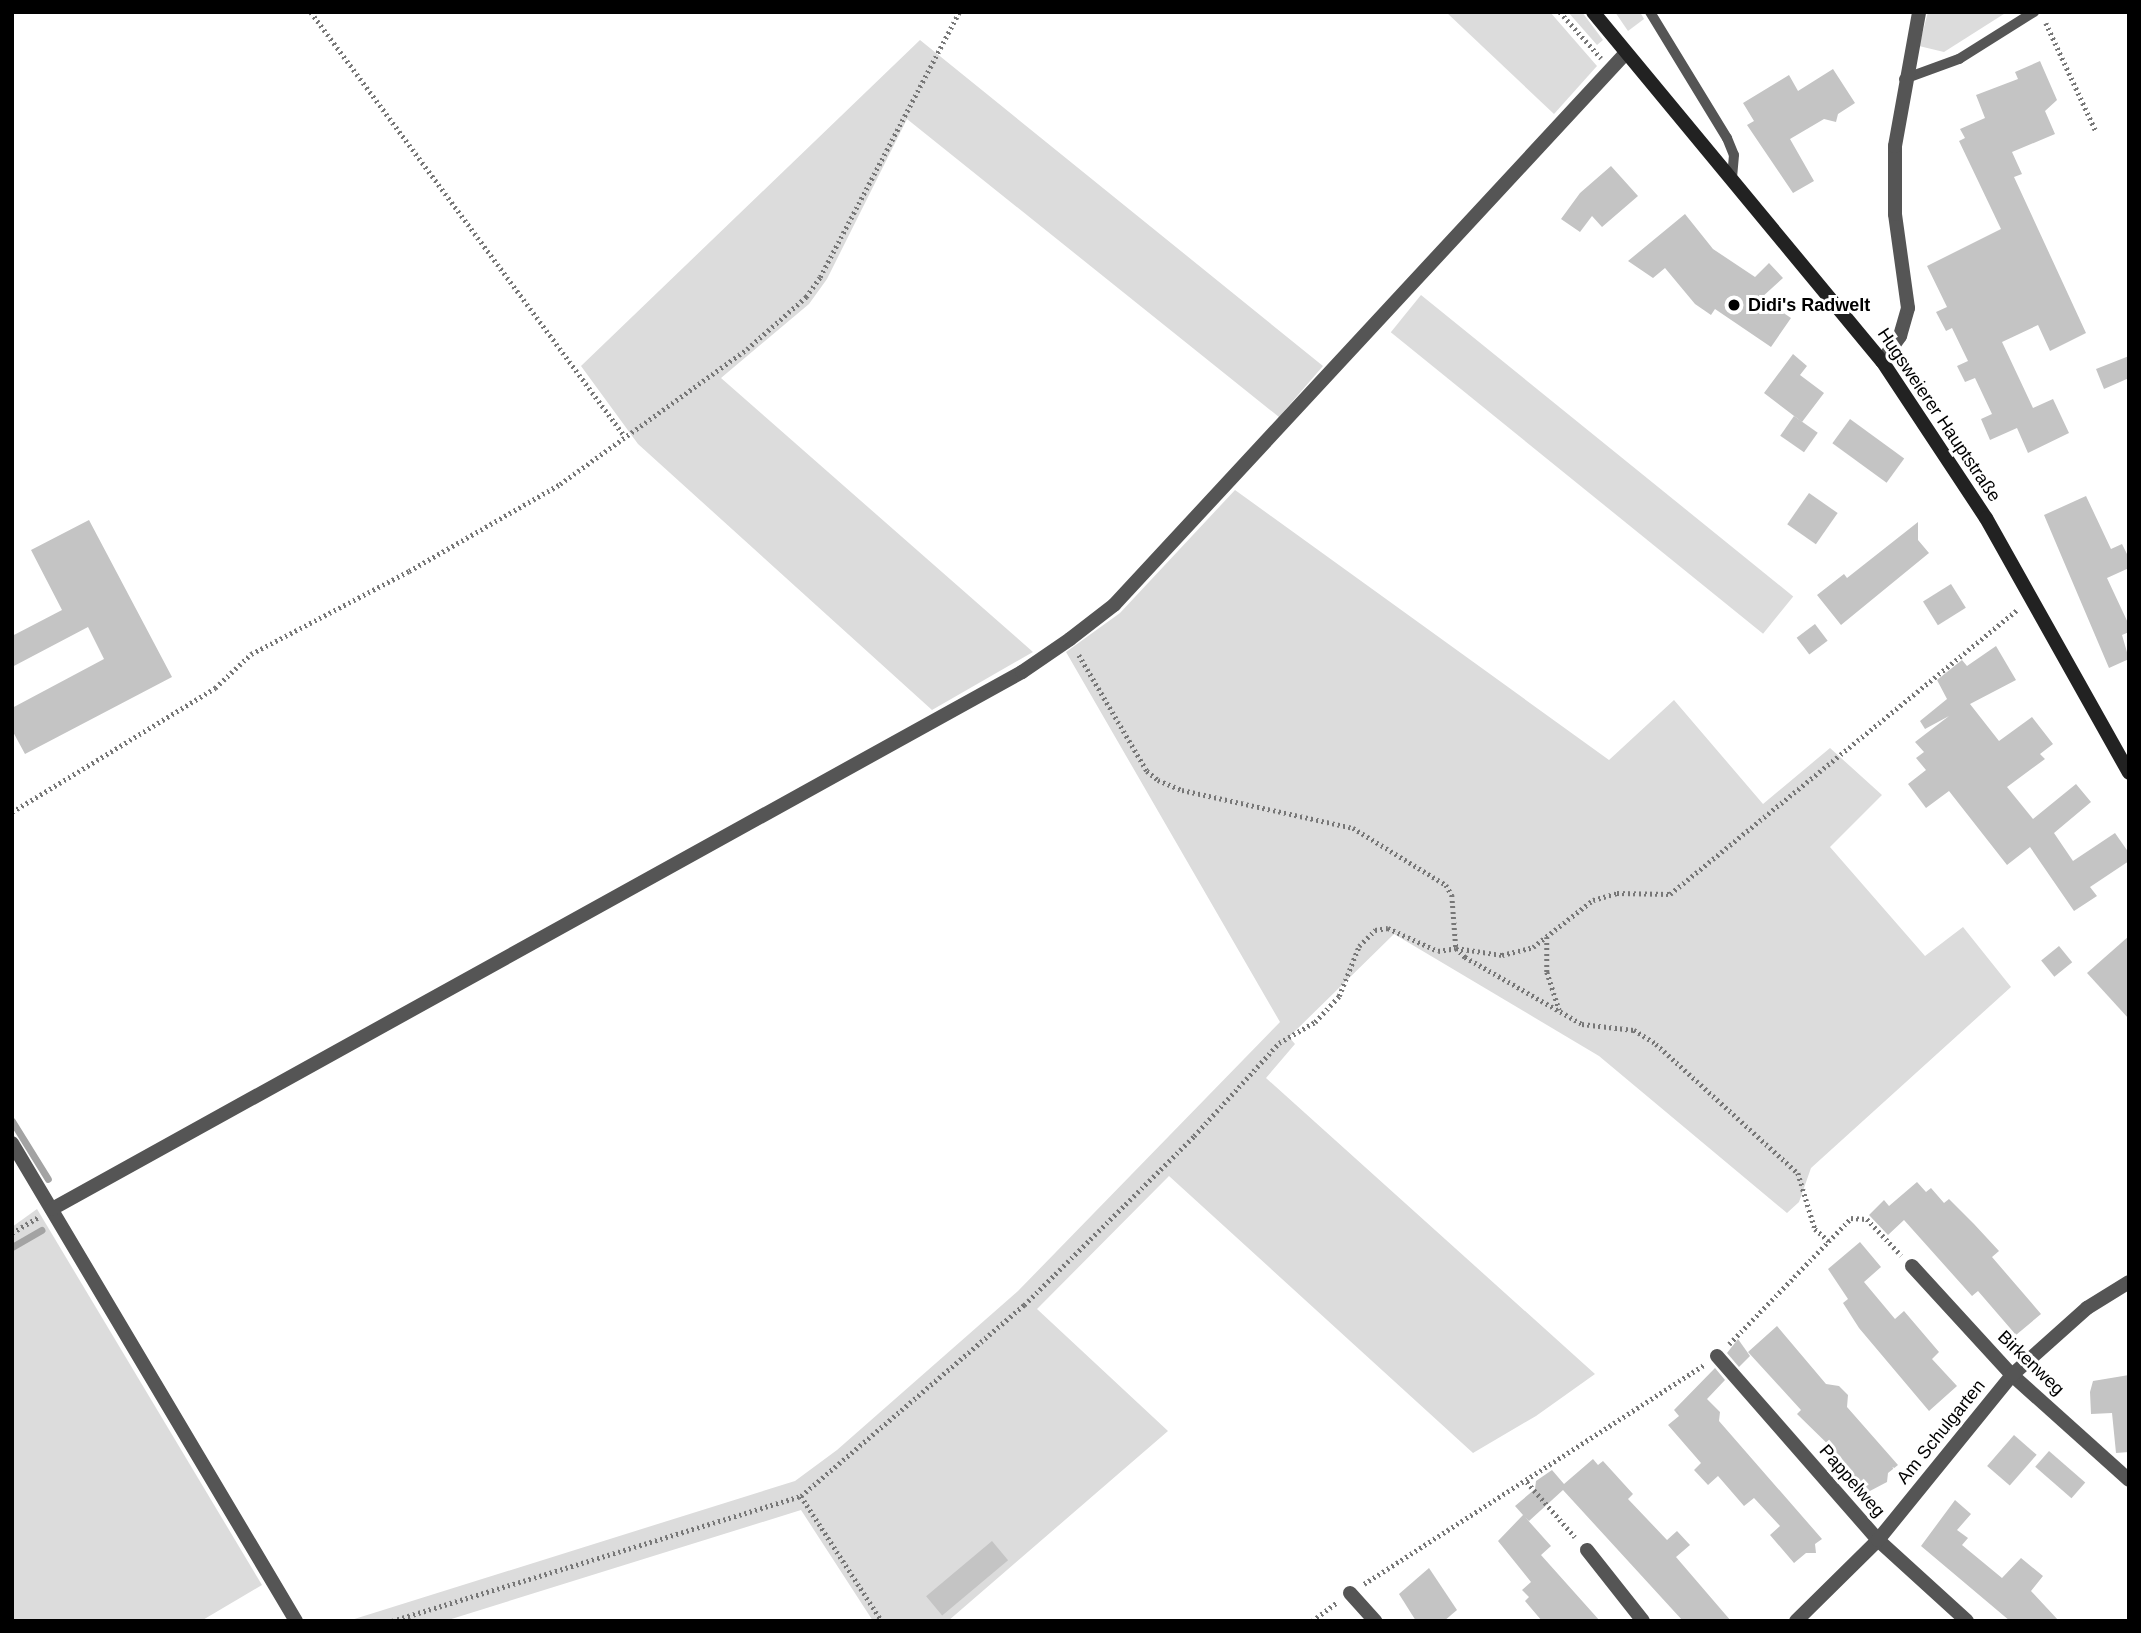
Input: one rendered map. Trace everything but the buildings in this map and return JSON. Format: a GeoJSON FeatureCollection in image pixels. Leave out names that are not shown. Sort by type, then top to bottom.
{"type":"FeatureCollection","features":[{"type":"Feature","properties":{"kind":"street","name":"Hugsweierer Hauptstraße"},"geometry":{"type":"LineString","coordinates":[[1593,12],[1624,55],[1732,176],[1882,361],[1986,518],[2129,773]]}},
{"type":"Feature","properties":{"kind":"street"},"geometry":{"type":"LineString","coordinates":[[1882,361],[1900,336],[1908,308],[1895,214],[1895,146],[1904,79],[1919,12]]}},
{"type":"Feature","properties":{"kind":"street"},"geometry":{"type":"LineString","coordinates":[[52,1209],[1023,672],[1070,639],[1114,605],[1624,55]]}},
{"type":"Feature","properties":{"kind":"street"},"geometry":{"type":"LineString","coordinates":[[12,1143],[296,1621]]}},
{"type":"Feature","properties":{"kind":"street","name":"Birkenweg"},"geometry":{"type":"LineString","coordinates":[[1912,1266],[2012,1375],[2129,1480]]}},
{"type":"Feature","properties":{"kind":"street","name":"Am Schulgarten"},"geometry":{"type":"LineString","coordinates":[[1797,1621],[1878,1540],[2012,1375],[2087,1308],[2129,1282]]}},
{"type":"Feature","properties":{"kind":"street","name":"Pappelweg"},"geometry":{"type":"LineString","coordinates":[[1717,1356],[1878,1540],[1962,1619]]}},
{"type":"Feature","properties":{"kind":"street"},"geometry":{"type":"LineString","coordinates":[[1587,1550],[1643,1621]]}},
{"type":"Feature","properties":{"kind":"street"},"geometry":{"type":"LineString","coordinates":[[1350,1593],[1375,1621]]}},
{"type":"Feature","properties":{"kind":"lane"},"geometry":{"type":"LineString","coordinates":[[1650,12],[1727,138],[1734,155],[1732,176]]}},
{"type":"Feature","properties":{"kind":"lane"},"geometry":{"type":"LineString","coordinates":[[1904,79],[1959,58],[2034,12]]}},
{"type":"Feature","properties":{"kind":"path"},"geometry":{"type":"LineString","coordinates":[[311,12],[623,434]]}},
{"type":"Feature","properties":{"kind":"path"},"geometry":{"type":"LineString","coordinates":[[1560,12],[1612,68]]}},
{"type":"Feature","properties":{"kind":"path"},"geometry":{"type":"LineString","coordinates":[[2041,12],[2096,131]]}},
{"type":"Feature","properties":{"kind":"path"},"geometry":{"type":"LineString","coordinates":[[12,812],[215,688],[251,654],[409,572],[560,484],[623,434],[711,378],[806,297],[843,235],[956,13]]}},
{"type":"Feature","properties":{"kind":"path"},"geometry":{"type":"LineString","coordinates":[[392,1621],[802,1496],[1024,1305],[1194,1136],[1279,1043],[1315,1022],[1339,996],[1359,946],[1375,930],[1388,928],[1438,951],[1456,948],[1502,955],[1533,947],[1592,900],[1617,893],[1670,894],[1688,883],[1765,812],[2031,599]]}},
{"type":"Feature","properties":{"kind":"path"},"geometry":{"type":"LineString","coordinates":[[1070,639],[1147,771],[1158,780],[1182,790],[1353,828],[1446,885],[1452,895],[1456,948],[1487,972],[1582,1024],[1634,1030],[1656,1044],[1798,1173],[1815,1229],[1829,1241]]}},
{"type":"Feature","properties":{"kind":"path"},"geometry":{"type":"LineString","coordinates":[[1547,936],[1547,972],[1559,1011]]}},
{"type":"Feature","properties":{"kind":"path"},"geometry":{"type":"LineString","coordinates":[[12,1233],[52,1209]]}},
{"type":"Feature","properties":{"kind":"path"},"geometry":{"type":"LineString","coordinates":[[1311,1621],[1350,1593],[1527,1482],[1717,1356],[1851,1218],[1867,1219],[1912,1266]]}},
{"type":"Feature","properties":{"kind":"path"},"geometry":{"type":"LineString","coordinates":[[1527,1482],[1587,1550]]}},
{"type":"Feature","properties":{"kind":"path"},"geometry":{"type":"LineString","coordinates":[[802,1496],[882,1621]]}},
{"type":"Feature","properties":{"kind":"shaded area"},"geometry":{"type":"Polygon","coordinates":[[[1446,12],[1550,12],[1597,66],[1554,114],[1446,12]]]}},
{"type":"Feature","properties":{"kind":"shaded area"},"geometry":{"type":"Polygon","coordinates":[[[1568,12],[1582,12],[1603,40],[1597,45],[1568,12]]]}},
{"type":"Feature","properties":{"kind":"shaded area"},"geometry":{"type":"Polygon","coordinates":[[[1615,12],[1640,12],[1644,19],[1628,31],[1615,12]]]}},
{"type":"Feature","properties":{"kind":"shaded area"},"geometry":{"type":"Polygon","coordinates":[[[1928,12],[2007,12],[1944,52],[1919,46],[1928,12]]]}},
{"type":"Feature","properties":{"kind":"shaded area"},"geometry":{"type":"Polygon","coordinates":[[[920,40],[1323,366],[1279,417],[907,119],[827,279],[809,304],[721,378],[1033,652],[932,710],[638,444],[581,366],[920,40]]]}},
{"type":"Feature","properties":{"kind":"shaded area"},"geometry":{"type":"Polygon","coordinates":[[[1421,295],[1793,596],[1763,634],[1391,332],[1421,295]]]}},
{"type":"Feature","properties":{"kind":"shaded area"},"geometry":{"type":"Polygon","coordinates":[[[1235,490],[1609,760],[1674,700],[1763,804],[1830,748],[1882,795],[1830,847],[1925,956],[1963,927],[2011,987],[1811,1168],[1799,1202],[1787,1213],[1599,1056],[1394,934],[1289,1037],[1295,1044],[1266,1078],[1595,1374],[1536,1416],[1473,1453],[1169,1176],[1037,1309],[1168,1431],[948,1621],[873,1621],[801,1510],[445,1621],[348,1621],[795,1481],[837,1450],[1018,1291],[1280,1022],[1066,652],[1120,613],[1235,490]]]}},
{"type":"Feature","properties":{"kind":"shaded area"},"geometry":{"type":"Polygon","coordinates":[[[37,1209],[262,1585],[201,1621],[12,1621],[12,1227],[37,1209]]]}},
{"type":"Feature","properties":{"kind":"waterway"},"geometry":{"type":"LineString","coordinates":[[12,1121],[48,1179]]}},
{"type":"Feature","properties":{"kind":"waterway"},"geometry":{"type":"LineString","coordinates":[[12,1247],[42,1230]]}},
{"type":"Feature","properties":{"kind":"place","name":"Didi's Radwelt"},"geometry":{"type":"Point","coordinates":[1734,305]}}]}
